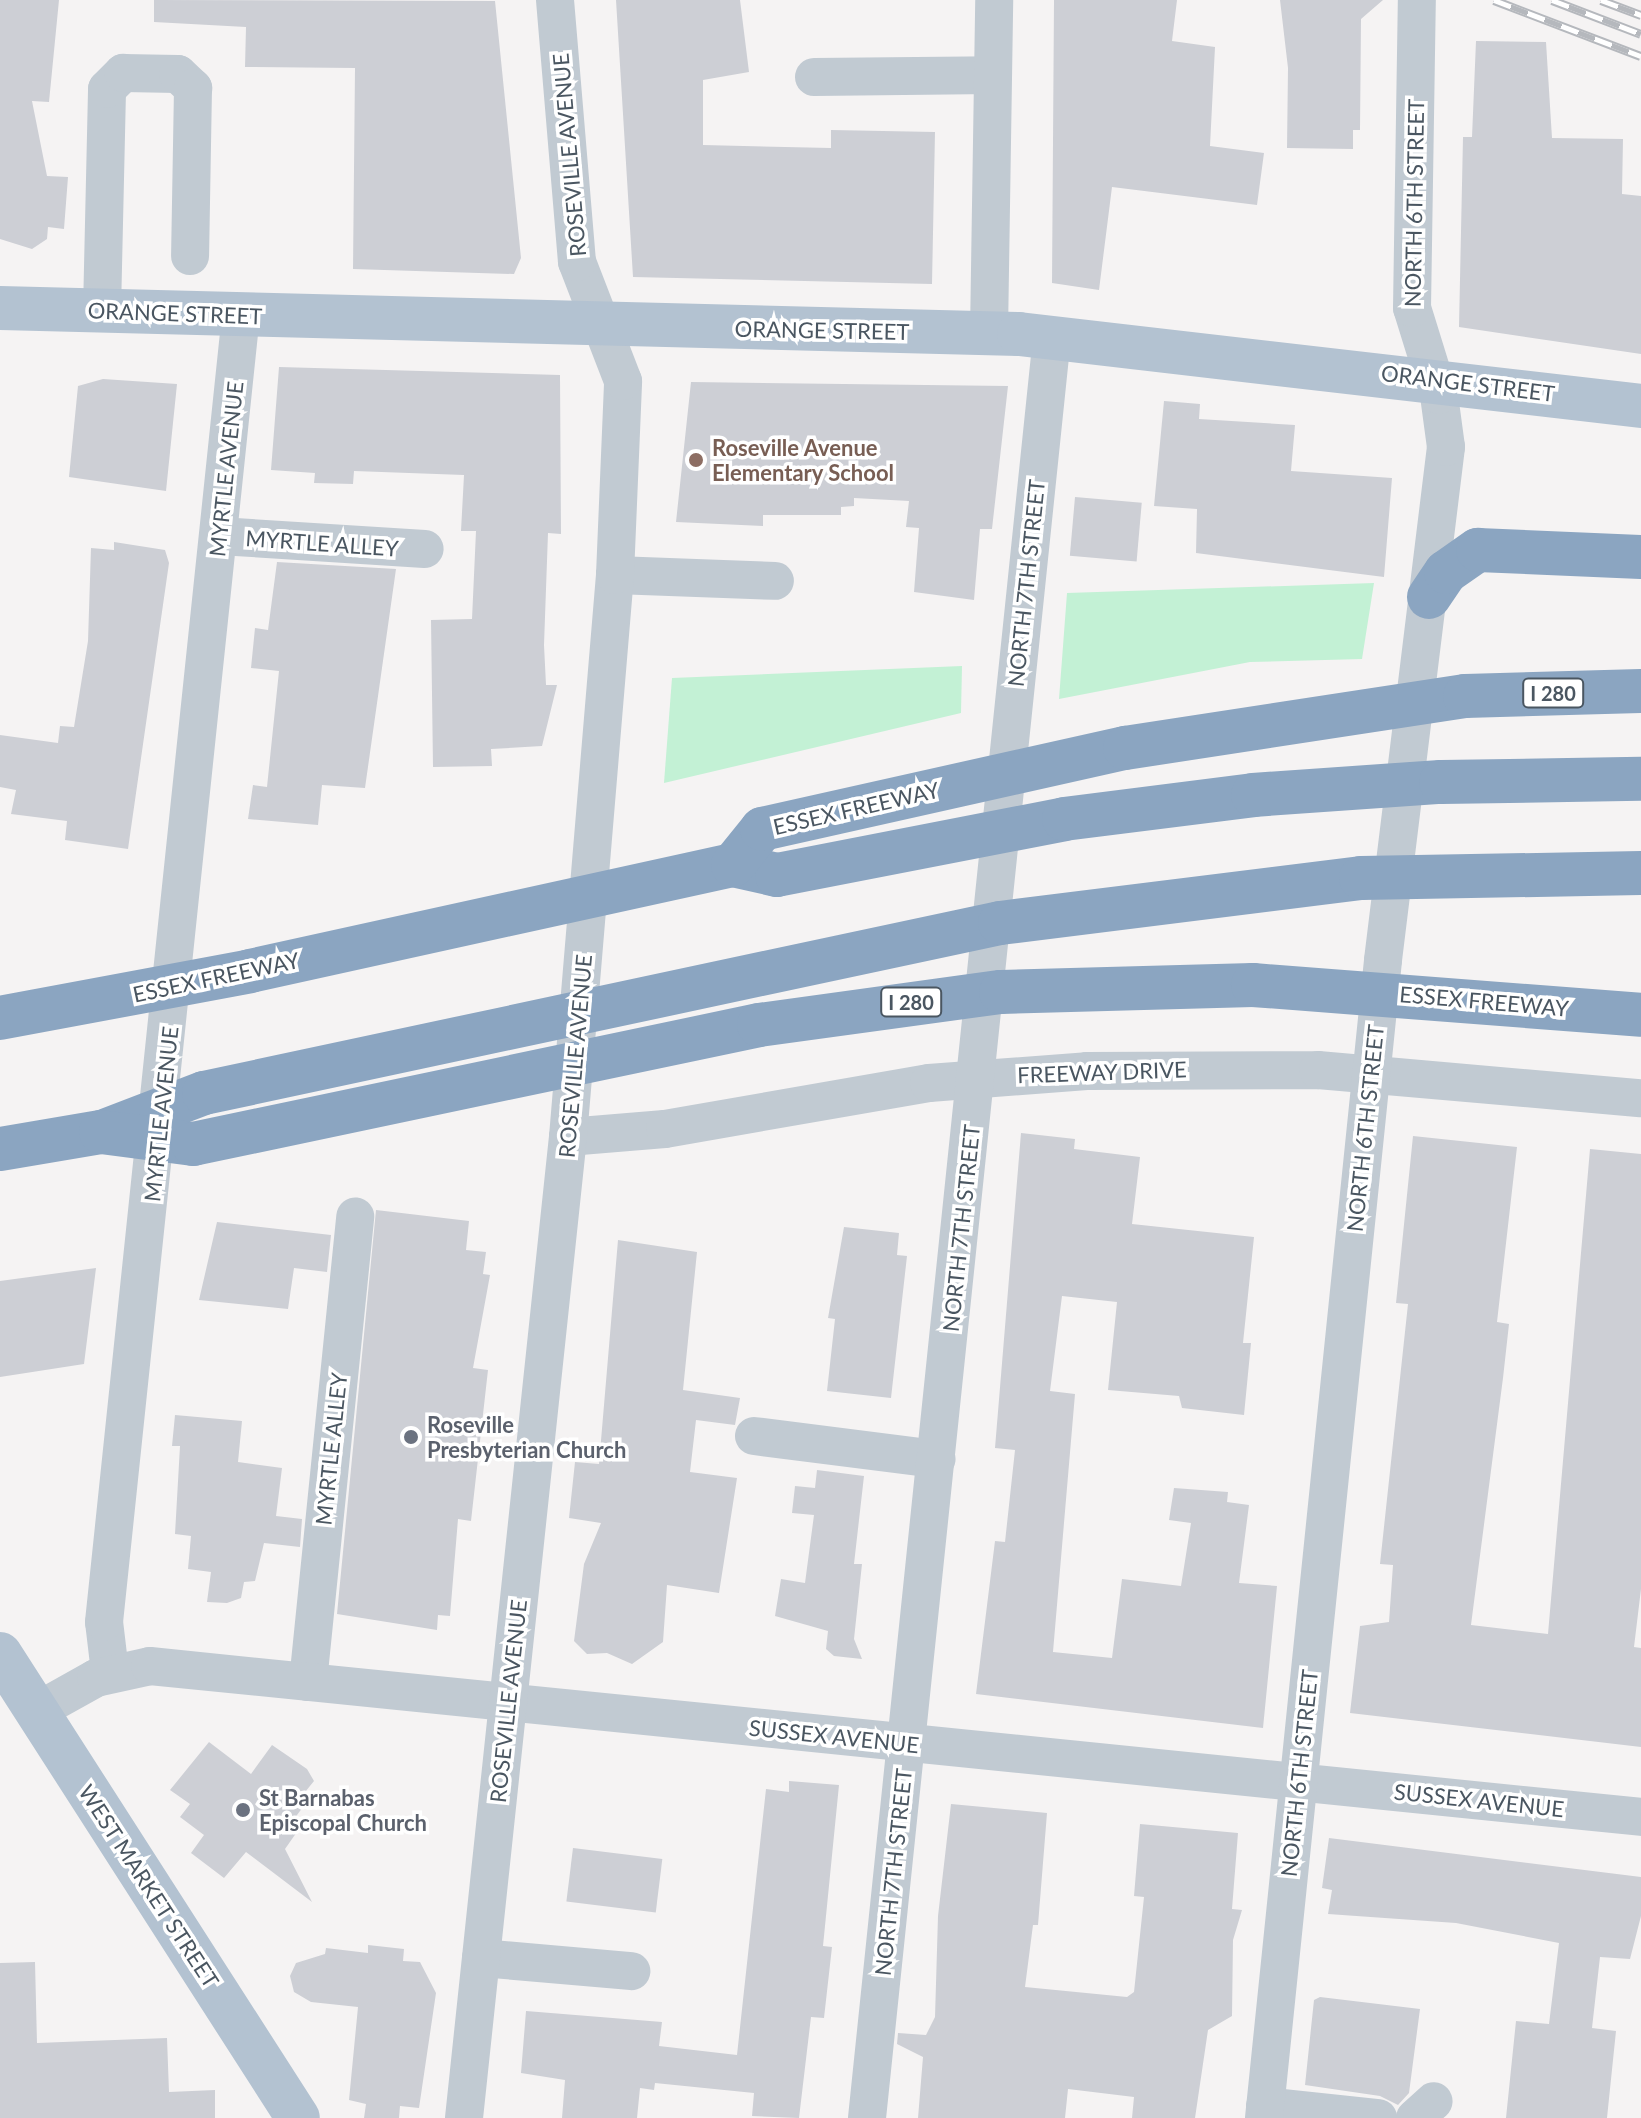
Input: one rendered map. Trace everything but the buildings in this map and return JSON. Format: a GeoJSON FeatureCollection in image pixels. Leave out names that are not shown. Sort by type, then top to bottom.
{"type":"FeatureCollection","features":[{"type":"Feature","properties":{"kind":"highway"},"geometry":{"type":"LineString","coordinates":[[1428,606],[1446,572],[1478,550],[1546,548],[1641,557]]}},
{"type":"Feature","properties":{"kind":"highway","name":"ESSEX FREEWAY"},"geometry":{"type":"LineString","coordinates":[[0,1018],[250,971],[733,865],[762,829],[1110,750],[1308,715],[1465,696],[1641,691]]}},
{"type":"Feature","properties":{"kind":"highway"},"geometry":{"type":"LineString","coordinates":[[733,865],[777,875],[1064,819],[1253,795],[1441,782],[1641,779]]}},
{"type":"Feature","properties":{"kind":"highway"},"geometry":{"type":"LineString","coordinates":[[101,1132],[204,1093],[1000,923],[1361,878],[1641,873]]}},
{"type":"Feature","properties":{"kind":"highway","name":"ESSEX FREEWAY"},"geometry":{"type":"LineString","coordinates":[[0,1149],[101,1132],[193,1144],[759,1025],[1001,992],[1253,985],[1641,1015]]}},
{"type":"Feature","properties":{"kind":"main road","name":"ORANGE STREET"},"geometry":{"type":"LineString","coordinates":[[0,308],[989,333],[1433,378],[1641,406]]}},
{"type":"Feature","properties":{"kind":"main road","name":"WEST MARKET STREET"},"geometry":{"type":"LineString","coordinates":[[0,1654],[298,2118]]}},
{"type":"Feature","properties":{"kind":"street","name":"ROSEVILLE AVENUE"},"geometry":{"type":"LineString","coordinates":[[464,2118],[568,1126],[598,813],[615,575],[623,381],[577,262],[555,0]]}},
{"type":"Feature","properties":{"kind":"street"},"geometry":{"type":"LineString","coordinates":[[989,333],[994,0]]}},
{"type":"Feature","properties":{"kind":"street","name":"NORTH 6TH STREET"},"geometry":{"type":"LineString","coordinates":[[1264,2112],[1373,1058],[1446,447],[1433,378],[1412,308],[1417,0]]}},
{"type":"Feature","properties":{"kind":"street"},"geometry":{"type":"LineString","coordinates":[[102,311],[107,89],[123,73],[178,74],[193,88],[190,256]]}},
{"type":"Feature","properties":{"kind":"street"},"geometry":{"type":"LineString","coordinates":[[814,77],[993,75]]}},
{"type":"Feature","properties":{"kind":"street","name":"MYRTLE AVENUE"},"geometry":{"type":"LineString","coordinates":[[110,1672],[104,1622],[152,1206],[241,315]]}},
{"type":"Feature","properties":{"kind":"street","name":"NORTH 7TH STREET"},"geometry":{"type":"LineString","coordinates":[[867,2118],[1052,337]]}},
{"type":"Feature","properties":{"kind":"street","name":"MYRTLE ALLEY"},"geometry":{"type":"LineString","coordinates":[[219,536],[425,549]]}},
{"type":"Feature","properties":{"kind":"street"},"geometry":{"type":"LineString","coordinates":[[615,575],[775,581]]}},
{"type":"Feature","properties":{"kind":"street","name":"FREEWAY DRIVE"},"geometry":{"type":"LineString","coordinates":[[568,1126],[636,1133],[977,1078],[1221,1069],[1373,1058],[1641,1098]]}},
{"type":"Feature","properties":{"kind":"street","name":"MYRTLE ALLEY"},"geometry":{"type":"LineString","coordinates":[[308,1682],[355,1216]]}},
{"type":"Feature","properties":{"kind":"street"},"geometry":{"type":"LineString","coordinates":[[754,1436],[937,1459]]}},
{"type":"Feature","properties":{"kind":"street","name":"SUSSEX AVENUE"},"geometry":{"type":"LineString","coordinates":[[37,1711],[110,1672],[150,1666],[1641,1817]]}},
{"type":"Feature","properties":{"kind":"street"},"geometry":{"type":"LineString","coordinates":[[481,1958],[631,1971]]}},
{"type":"Feature","properties":{"kind":"street"},"geometry":{"type":"LineString","coordinates":[[1264,2112],[1378,2118]]}},
{"type":"Feature","properties":{"kind":"green space"},"geometry":{"type":"Polygon","coordinates":[[[1374,583],[1362,659],[1250,662],[1059,699],[1067,593],[1374,583]]]}},
{"type":"Feature","properties":{"kind":"green space"},"geometry":{"type":"Polygon","coordinates":[[[962,666],[961,713],[664,783],[672,678],[962,666]]]}},
{"type":"Feature","properties":{"kind":"railway"},"geometry":{"type":"LineString","coordinates":[[1494,0],[1641,56]]}},
{"type":"Feature","properties":{"kind":"railway"},"geometry":{"type":"LineString","coordinates":[[1552,0],[1641,34]]}},
{"type":"Feature","properties":{"kind":"railway"},"geometry":{"type":"LineString","coordinates":[[1601,0],[1641,15]]}},
{"type":"Feature","properties":{"kind":"place","name":"Roseville Avenue Elementary School"},"geometry":{"type":"Point","coordinates":[696,460]}},
{"type":"Feature","properties":{"kind":"place","name":"Roseville Presbyterian Church"},"geometry":{"type":"Point","coordinates":[411,1437]}},
{"type":"Feature","properties":{"kind":"place","name":"St Barnabas Episcopal Church"},"geometry":{"type":"Point","coordinates":[243,1810]}}]}
